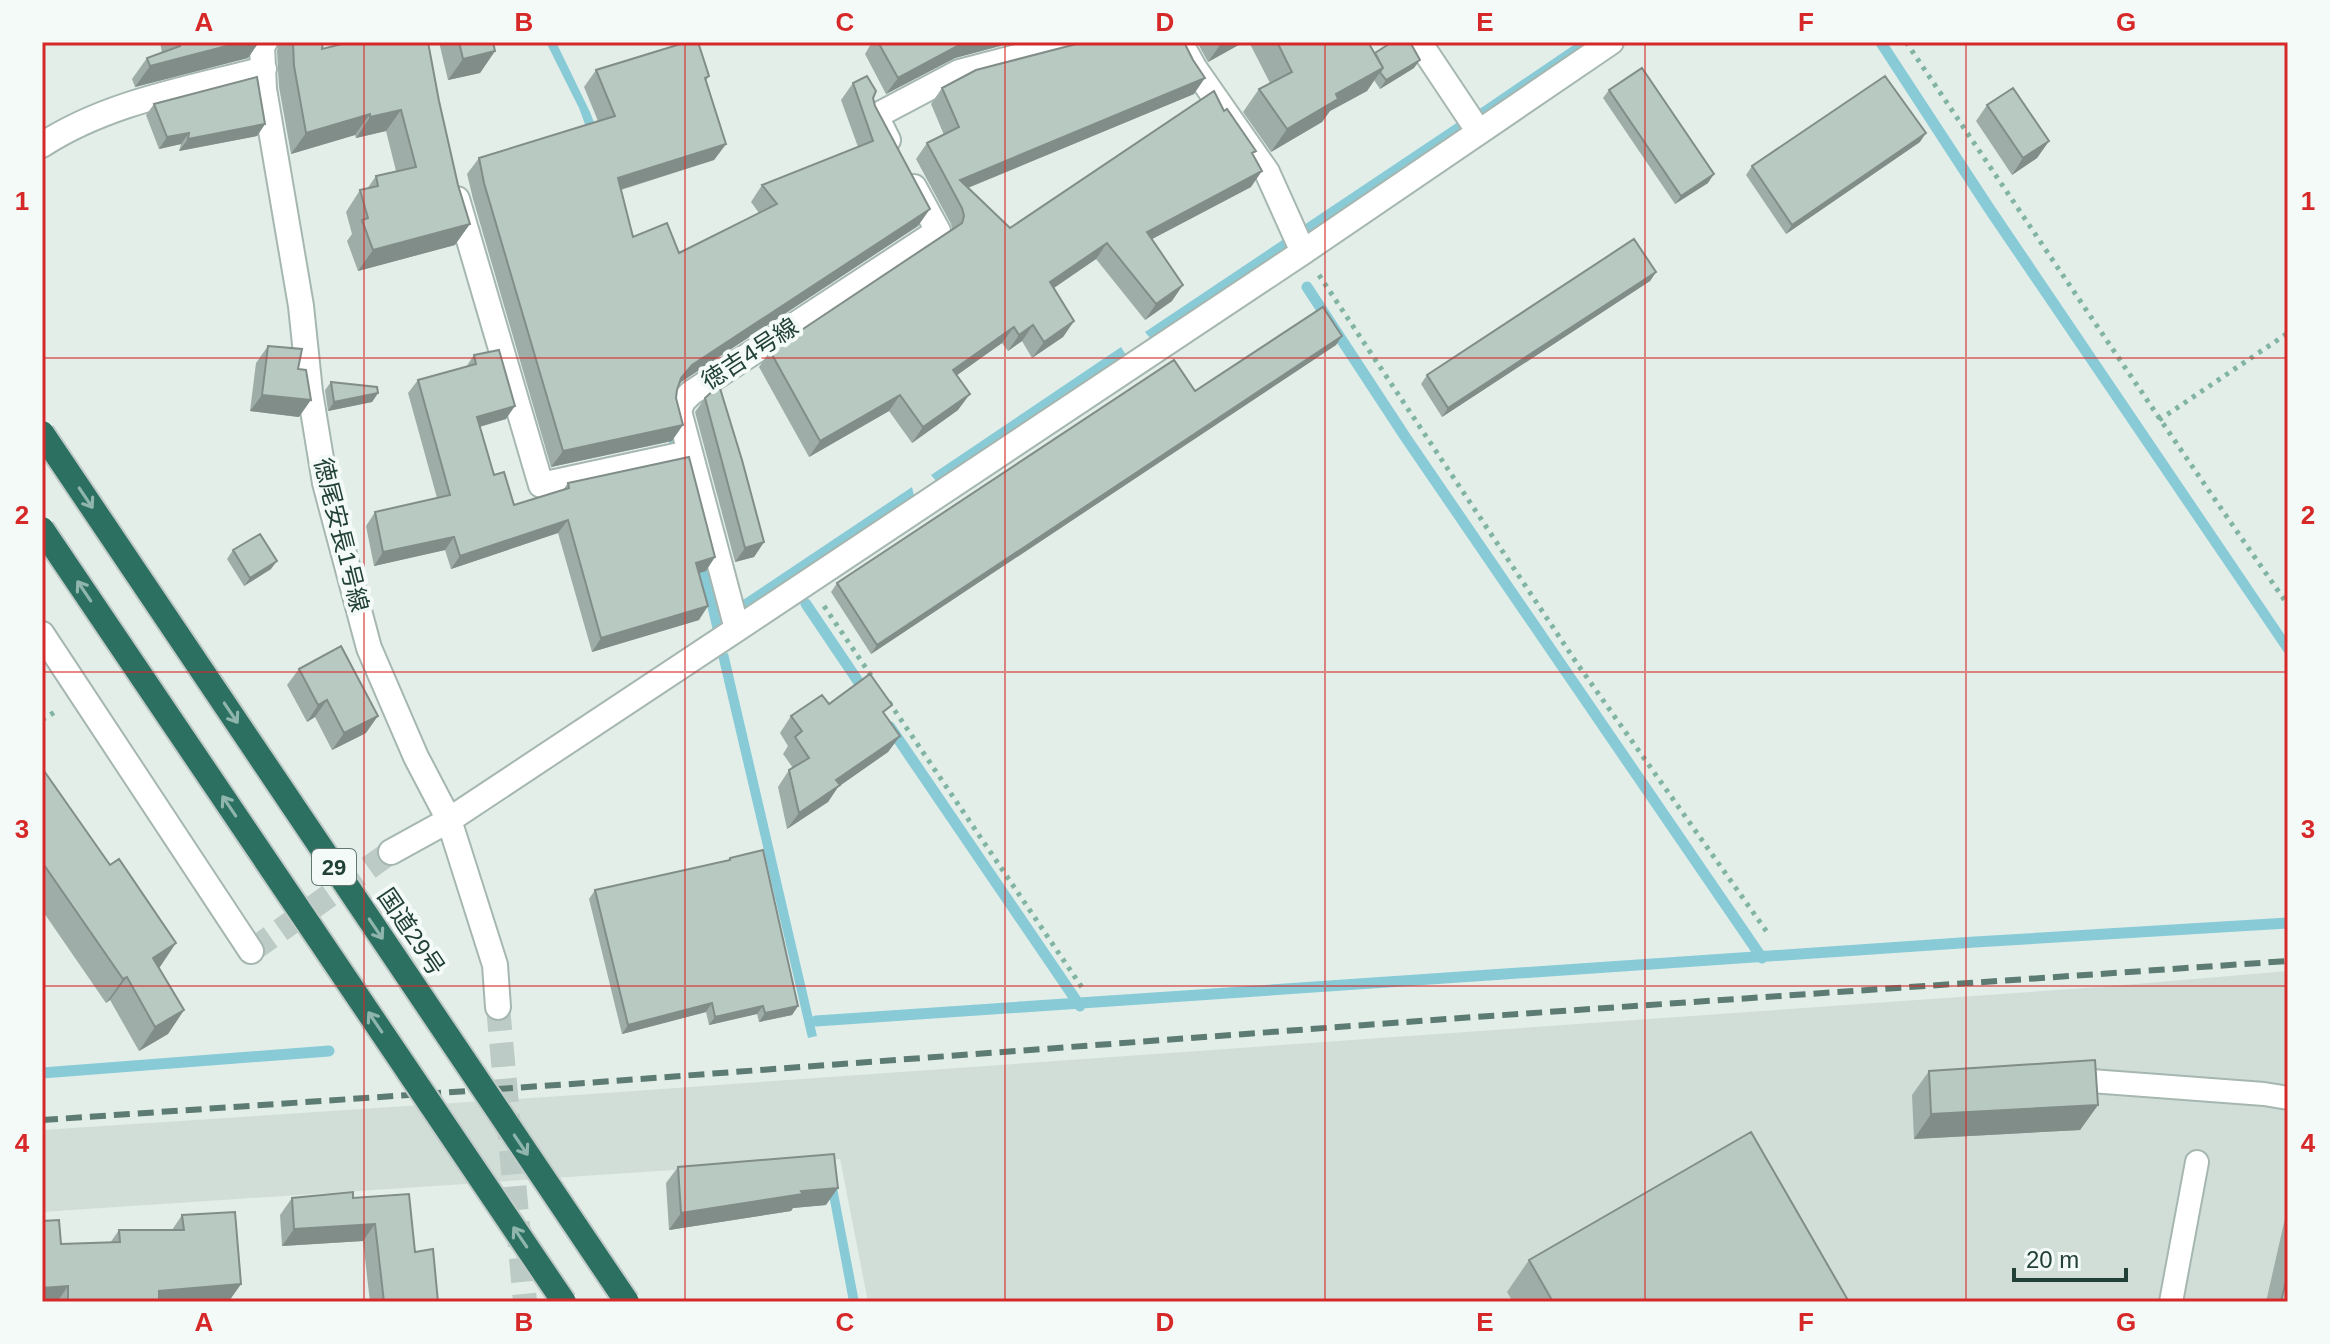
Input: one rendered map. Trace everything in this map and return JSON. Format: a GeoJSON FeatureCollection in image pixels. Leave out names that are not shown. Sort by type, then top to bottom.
{"type":"FeatureCollection","features":[{"type":"Feature","properties":{"kind":"highway","name":"国道29号"},"geometry":{"type":"LineString","coordinates":[[42,433],[627,1302]]}},
{"type":"Feature","properties":{"kind":"highway","name":"29"},"geometry":{"type":"LineString","coordinates":[[42,529],[564,1302]]}},
{"type":"Feature","properties":{"kind":"street","name":"徳尾安長1号線"},"geometry":{"type":"LineString","coordinates":[[265,42],[262,46],[264,89],[301,306],[310,392],[325,483],[369,648],[416,757],[449,820],[495,965],[498,1007]]}},
{"type":"Feature","properties":{"kind":"street","name":"徳吉4号線"},"geometry":{"type":"LineString","coordinates":[[737,629],[679,411],[683,401],[938,231],[876,116],[959,72],[1075,42]]}},
{"type":"Feature","properties":{"kind":"street"},"geometry":{"type":"LineString","coordinates":[[1180,42],[1195,69],[1267,172],[1303,252]]}},
{"type":"Feature","properties":{"kind":"street"},"geometry":{"type":"LineString","coordinates":[[1419,42],[1479,132]]}},
{"type":"Feature","properties":{"kind":"street"},"geometry":{"type":"LineString","coordinates":[[391,852],[449,820],[808,582],[1611,42]]}},
{"type":"Feature","properties":{"kind":"street"},"geometry":{"type":"LineString","coordinates":[[42,145],[76,124],[135,103],[264,69]]}},
{"type":"Feature","properties":{"kind":"street"},"geometry":{"type":"LineString","coordinates":[[452,174],[541,485],[689,453]]}},
{"type":"Feature","properties":{"kind":"street"},"geometry":{"type":"LineString","coordinates":[[42,634],[251,951]]}},
{"type":"Feature","properties":{"kind":"lane"},"geometry":{"type":"LineString","coordinates":[[2091,1081],[2288,1098]]}},
{"type":"Feature","properties":{"kind":"lane"},"geometry":{"type":"LineString","coordinates":[[2171,1302],[2197,1162]]}},
{"type":"Feature","properties":{"kind":"path"},"geometry":{"type":"LineString","coordinates":[[1906,42],[2159,420],[2288,605]]}},
{"type":"Feature","properties":{"kind":"path"},"geometry":{"type":"LineString","coordinates":[[1303,252],[1576,662],[1767,932]]}},
{"type":"Feature","properties":{"kind":"path"},"geometry":{"type":"LineString","coordinates":[[2159,420],[2288,333]]}},
{"type":"Feature","properties":{"kind":"path"},"geometry":{"type":"LineString","coordinates":[[808,582],[879,688]]}},
{"type":"Feature","properties":{"kind":"path"},"geometry":{"type":"LineString","coordinates":[[888,701],[1083,989]]}},
{"type":"Feature","properties":{"kind":"shaded area"},"geometry":{"type":"Polygon","coordinates":[[[2288,971],[2288,1302],[868,1302],[840,1159],[42,1212],[42,1130],[591,1094],[2288,971]]]}},
{"type":"Feature","properties":{"kind":"water"},"geometry":{"type":"Polygon","coordinates":[[[546,42],[556,42],[590,112],[620,190],[610,192],[579,108],[546,42]]]}},
{"type":"Feature","properties":{"kind":"water"},"geometry":{"type":"Polygon","coordinates":[[[1404,42],[1467,126],[1304,235],[1301,227],[1458,122],[1404,42]]]}},
{"type":"Feature","properties":{"kind":"water"},"geometry":{"type":"Polygon","coordinates":[[[1578,42],[1593,42],[1482,116],[1478,110],[1578,42]]]}},
{"type":"Feature","properties":{"kind":"water"},"geometry":{"type":"Polygon","coordinates":[[[1874,42],[1887,42],[2288,640],[2288,658],[1984,211],[1874,42]]]}},
{"type":"Feature","properties":{"kind":"water"},"geometry":{"type":"Polygon","coordinates":[[[1287,237],[1291,244],[1150,338],[1145,332],[1287,237]]]}},
{"type":"Feature","properties":{"kind":"water"},"geometry":{"type":"Polygon","coordinates":[[[1121,347],[1126,355],[937,482],[931,475],[1121,347]]]}},
{"type":"Feature","properties":{"kind":"water"},"geometry":{"type":"Polygon","coordinates":[[[658,357],[722,626],[713,631],[659,400],[658,357]]]}},
{"type":"Feature","properties":{"kind":"water"},"geometry":{"type":"Polygon","coordinates":[[[912,487],[914,496],[742,611],[737,604],[912,487]]]}},
{"type":"Feature","properties":{"kind":"water"},"geometry":{"type":"Polygon","coordinates":[[[728,653],[817,1036],[808,1038],[718,655],[728,653]]]}},
{"type":"Feature","properties":{"kind":"water"},"geometry":{"type":"Polygon","coordinates":[[[833,1167],[859,1302],[849,1302],[824,1168],[833,1167]]]}},
{"type":"Feature","properties":{"kind":"building"},"geometry":{"type":"Polygon","coordinates":[[[179,42],[242,42],[150,66],[147,58],[180,46],[179,42]]]}},
{"type":"Feature","properties":{"kind":"building"},"geometry":{"type":"Polygon","coordinates":[[[293,42],[323,42],[322,49],[350,42],[428,42],[458,185],[470,224],[373,250],[362,220],[368,218],[360,190],[378,186],[376,176],[416,167],[401,110],[370,117],[370,114],[306,133],[294,66],[293,42]]]}},
{"type":"Feature","properties":{"kind":"building"},"geometry":{"type":"Polygon","coordinates":[[[459,42],[493,42],[495,51],[463,59],[459,42]]]}},
{"type":"Feature","properties":{"kind":"building"},"geometry":{"type":"Polygon","coordinates":[[[687,42],[698,42],[709,76],[705,78],[726,144],[618,178],[633,237],[667,223],[679,253],[777,204],[762,185],[873,141],[853,83],[867,76],[876,91],[873,98],[875,106],[930,209],[692,365],[681,378],[677,390],[683,425],[563,451],[479,158],[615,116],[596,70],[687,42]]]}},
{"type":"Feature","properties":{"kind":"building"},"geometry":{"type":"Polygon","coordinates":[[[878,42],[965,42],[898,78],[878,42]]]}},
{"type":"Feature","properties":{"kind":"building"},"geometry":{"type":"Polygon","coordinates":[[[1084,42],[1184,42],[1205,78],[960,180],[1010,228],[1214,91],[1224,111],[1227,109],[1256,151],[1252,153],[1262,171],[1147,232],[1183,285],[1156,304],[1107,243],[1050,282],[1074,321],[1044,342],[1033,325],[1019,335],[1014,327],[953,370],[970,394],[923,427],[900,395],[820,441],[770,351],[962,223],[962,208],[927,143],[959,127],[942,88],[976,70],[1084,42]]]}},
{"type":"Feature","properties":{"kind":"building"},"geometry":{"type":"Polygon","coordinates":[[[1277,42],[1368,42],[1383,68],[1336,94],[1338,99],[1287,129],[1259,89],[1292,72],[1277,42]]]}},
{"type":"Feature","properties":{"kind":"building"},"geometry":{"type":"Polygon","coordinates":[[[1392,42],[1410,42],[1420,60],[1386,80],[1380,72],[1383,68],[1375,53],[1392,42]]]}},
{"type":"Feature","properties":{"kind":"building"},"geometry":{"type":"Polygon","coordinates":[[[1642,68],[1714,174],[1681,196],[1609,90],[1642,68]]]}},
{"type":"Feature","properties":{"kind":"building"},"geometry":{"type":"Polygon","coordinates":[[[1885,76],[1926,133],[1792,225],[1752,166],[1885,76]]]}},
{"type":"Feature","properties":{"kind":"building"},"geometry":{"type":"Polygon","coordinates":[[[257,77],[265,124],[188,139],[189,133],[167,137],[154,104],[257,77]]]}},
{"type":"Feature","properties":{"kind":"building"},"geometry":{"type":"Polygon","coordinates":[[[2013,88],[2049,141],[2023,158],[1987,105],[2013,88]]]}},
{"type":"Feature","properties":{"kind":"building"},"geometry":{"type":"Polygon","coordinates":[[[1634,239],[1656,272],[1448,408],[1427,375],[1634,239]]]}},
{"type":"Feature","properties":{"kind":"building"},"geometry":{"type":"Polygon","coordinates":[[[1323,307],[1342,336],[877,645],[837,583],[1174,360],[1195,391],[1323,307]]]}},
{"type":"Feature","properties":{"kind":"building"},"geometry":{"type":"Polygon","coordinates":[[[268,346],[302,349],[298,369],[306,370],[311,400],[262,395],[268,346]]]}},
{"type":"Feature","properties":{"kind":"building"},"geometry":{"type":"Polygon","coordinates":[[[499,350],[515,406],[477,417],[494,475],[504,472],[514,505],[569,488],[568,483],[689,457],[715,557],[696,563],[708,606],[601,638],[568,520],[460,556],[454,537],[383,552],[375,512],[450,495],[418,380],[476,364],[474,355],[499,350]]]}},
{"type":"Feature","properties":{"kind":"building"},"geometry":{"type":"Polygon","coordinates":[[[331,382],[377,387],[378,393],[334,402],[331,382]]]}},
{"type":"Feature","properties":{"kind":"building"},"geometry":{"type":"Polygon","coordinates":[[[719,385],[764,542],[745,548],[705,398],[719,385]]]}},
{"type":"Feature","properties":{"kind":"building"},"geometry":{"type":"Polygon","coordinates":[[[260,534],[277,561],[250,578],[233,550],[260,534]]]}},
{"type":"Feature","properties":{"kind":"building"},"geometry":{"type":"Polygon","coordinates":[[[341,646],[378,716],[344,733],[327,700],[318,705],[299,669],[341,646]]]}},
{"type":"Feature","properties":{"kind":"building"},"geometry":{"type":"Polygon","coordinates":[[[870,674],[892,705],[883,712],[900,736],[836,780],[840,785],[799,813],[789,770],[809,758],[795,737],[802,731],[791,716],[822,695],[829,704],[870,674]]]}},
{"type":"Feature","properties":{"kind":"building"},"geometry":{"type":"Polygon","coordinates":[[[42,768],[110,865],[119,859],[176,943],[153,958],[184,1010],[155,1027],[127,977],[123,979],[42,862],[42,768]]]}},
{"type":"Feature","properties":{"kind":"building"},"geometry":{"type":"Polygon","coordinates":[[[763,850],[798,1006],[765,1013],[763,1006],[715,1017],[712,1003],[628,1025],[595,890],[763,850]]]}},
{"type":"Feature","properties":{"kind":"building"},"geometry":{"type":"Polygon","coordinates":[[[2095,1060],[2098,1105],[1931,1114],[1929,1071],[2095,1060]]]}},
{"type":"Feature","properties":{"kind":"building"},"geometry":{"type":"Polygon","coordinates":[[[1751,1132],[1849,1302],[1553,1302],[1529,1260],[1751,1132]]]}},
{"type":"Feature","properties":{"kind":"building"},"geometry":{"type":"Polygon","coordinates":[[[834,1154],[838,1188],[801,1191],[803,1194],[681,1213],[678,1167],[834,1154]]]}},
{"type":"Feature","properties":{"kind":"building"},"geometry":{"type":"Polygon","coordinates":[[[353,1192],[353,1198],[409,1194],[415,1252],[433,1249],[438,1302],[384,1302],[375,1224],[294,1229],[292,1198],[353,1192]]]}},
{"type":"Feature","properties":{"kind":"building"},"geometry":{"type":"Polygon","coordinates":[[[235,1212],[241,1284],[159,1291],[159,1302],[68,1302],[68,1286],[42,1288],[42,1221],[59,1220],[61,1244],[120,1242],[119,1230],[184,1230],[182,1215],[235,1212]]]}},
{"type":"Feature","properties":{"kind":"building"},"geometry":{"type":"Polygon","coordinates":[[[2288,1272],[2288,1302],[2281,1302],[2288,1272]]]}},
{"type":"Feature","properties":{"kind":"waterway"},"geometry":{"type":"LineString","coordinates":[[1307,287],[1406,438],[1762,958]]}},
{"type":"Feature","properties":{"kind":"waterway"},"geometry":{"type":"LineString","coordinates":[[806,604],[866,693]]}},
{"type":"Feature","properties":{"kind":"waterway"},"geometry":{"type":"LineString","coordinates":[[890,727],[1080,1006]]}},
{"type":"Feature","properties":{"kind":"waterway"},"geometry":{"type":"LineString","coordinates":[[816,1021],[2288,923]]}},
{"type":"Feature","properties":{"kind":"waterway"},"geometry":{"type":"LineString","coordinates":[[42,1073],[329,1051]]}},
{"type":"Feature","properties":{"kind":"tunnel"},"geometry":{"type":"LineString","coordinates":[[251,951],[391,852]]}},
{"type":"Feature","properties":{"kind":"tunnel"},"geometry":{"type":"LineString","coordinates":[[498,1007],[525,1302]]}},
{"type":"Feature","properties":{"kind":"railway"},"geometry":{"type":"LineString","coordinates":[[42,1120],[2288,961]]}}]}
